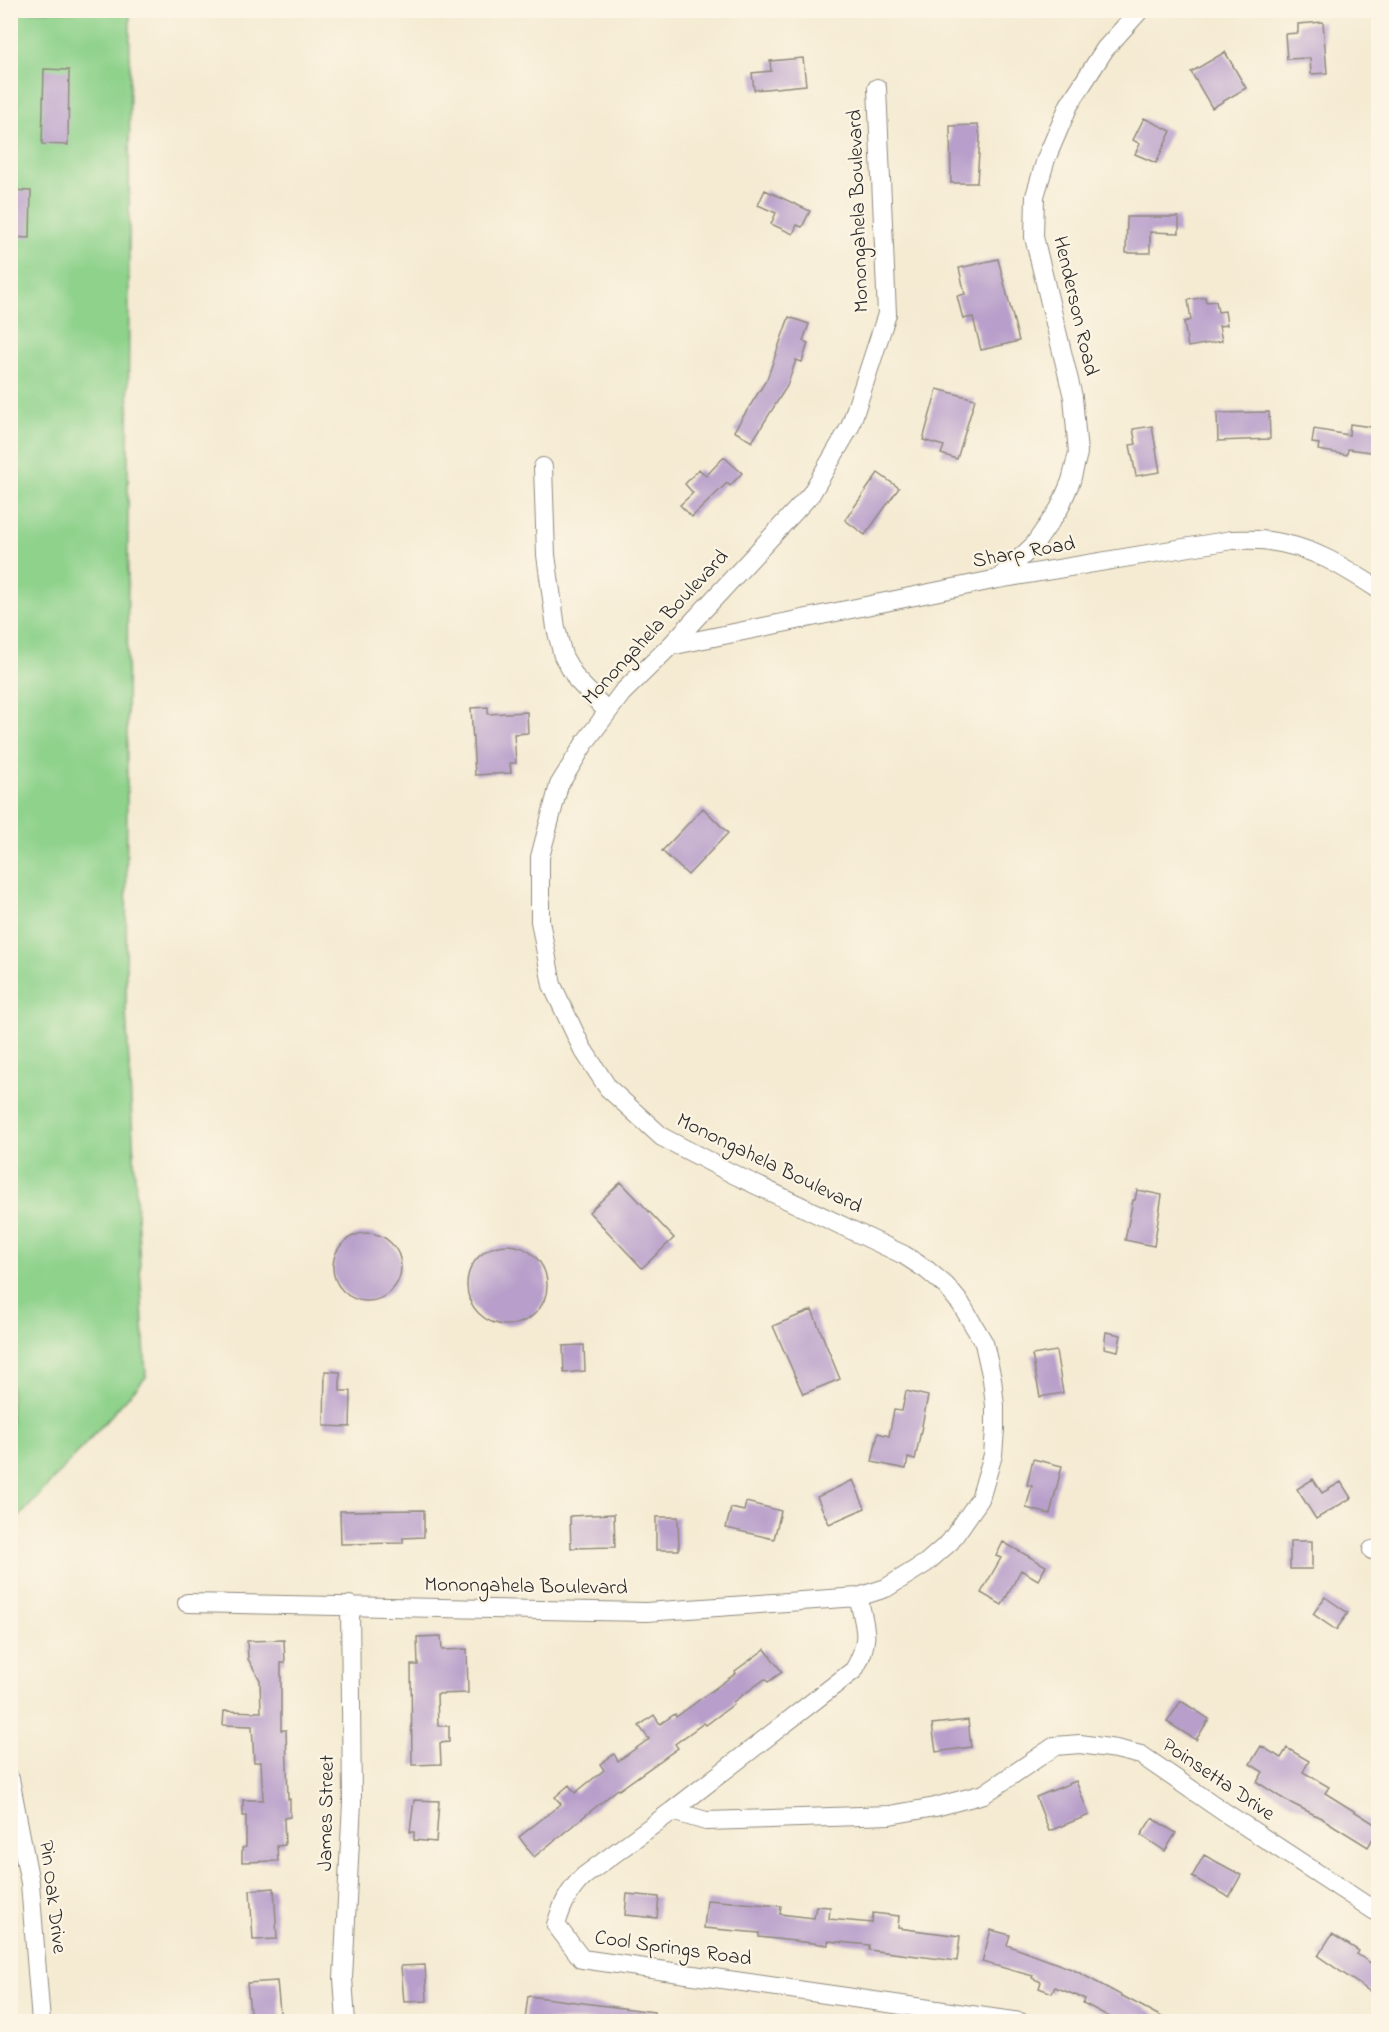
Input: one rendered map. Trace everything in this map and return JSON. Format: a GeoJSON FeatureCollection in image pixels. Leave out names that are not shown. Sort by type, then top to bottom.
{"type":"FeatureCollection","features":[{"type":"Feature","properties":{"kind":"street","name":"Henderson Road"},"geometry":{"type":"LineString","coordinates":[[998,579],[1034,545],[1059,509],[1071,481],[1078,453],[1073,397],[1034,237],[1035,196],[1046,159],[1069,105],[1105,49],[1140,10]]}},
{"type":"Feature","properties":{"kind":"street","name":"Monongahela Boulevard"},"geometry":{"type":"LineString","coordinates":[[187,1602],[646,1612],[858,1597],[886,1588],[926,1563],[950,1542],[980,1499],[993,1455],[995,1429],[993,1388],[984,1343],[961,1304],[946,1286],[904,1255],[662,1137],[608,1088],[582,1048],[552,985],[540,921],[540,857],[559,785],[586,741],[621,693],[670,646],[811,494],[850,427],[887,314],[878,88]]}},
{"type":"Feature","properties":{"kind":"street"},"geometry":{"type":"LineString","coordinates":[[543,467],[546,555],[556,628],[563,656],[577,680],[608,712]]}},
{"type":"Feature","properties":{"kind":"street","name":"Sharp Road"},"geometry":{"type":"LineString","coordinates":[[670,646],[998,579],[1232,540],[1269,541],[1297,546],[1334,560],[1378,589]]}},
{"type":"Feature","properties":{"kind":"street","name":"Cool Springs Road"},"geometry":{"type":"LineString","coordinates":[[858,1597],[867,1634],[864,1653],[855,1670],[584,1876],[572,1887],[561,1906],[556,1925],[582,1959],[1020,2022]]}},
{"type":"Feature","properties":{"kind":"street","name":"James Street"},"geometry":{"type":"LineString","coordinates":[[345,2022],[344,1978],[352,1802],[350,1605]]}},
{"type":"Feature","properties":{"kind":"street","name":"Poinsetta Drive"},"geometry":{"type":"LineString","coordinates":[[672,1811],[706,1821],[890,1815],[936,1807],[984,1794],[1054,1746],[1080,1744],[1116,1749],[1141,1755],[1378,1912]]}},
{"type":"Feature","properties":{"kind":"street","name":"Pin Oak Drive"},"geometry":{"type":"LineString","coordinates":[[10,1779],[30,1883],[41,2022]]}},
{"type":"Feature","properties":{"kind":"green space"},"geometry":{"type":"Polygon","coordinates":[[[11,11],[130,11],[126,1010],[146,1377],[11,1526],[11,11]]]}},
{"type":"Feature","properties":{"kind":"building"},"geometry":{"type":"Polygon","coordinates":[[[1323,22],[1327,73],[1311,74],[1310,58],[1287,59],[1285,34],[1298,33],[1298,24],[1323,22]]]}},
{"type":"Feature","properties":{"kind":"building"},"geometry":{"type":"Polygon","coordinates":[[[1225,52],[1246,88],[1212,108],[1191,72],[1225,52]]]}},
{"type":"Feature","properties":{"kind":"building"},"geometry":{"type":"Polygon","coordinates":[[[803,58],[806,85],[754,90],[752,73],[771,71],[770,61],[803,58]]]}},
{"type":"Feature","properties":{"kind":"building"},"geometry":{"type":"Polygon","coordinates":[[[44,69],[69,70],[68,145],[42,144],[44,69]]]}},
{"type":"Feature","properties":{"kind":"building"},"geometry":{"type":"Polygon","coordinates":[[[1144,118],[1171,131],[1156,163],[1135,154],[1140,144],[1133,140],[1144,118]]]}},
{"type":"Feature","properties":{"kind":"building"},"geometry":{"type":"Polygon","coordinates":[[[978,125],[980,137],[977,183],[951,183],[950,126],[978,125]]]}},
{"type":"Feature","properties":{"kind":"building"},"geometry":{"type":"Polygon","coordinates":[[[10,190],[31,191],[30,238],[10,237],[10,190]]]}},
{"type":"Feature","properties":{"kind":"building"},"geometry":{"type":"Polygon","coordinates":[[[765,190],[810,211],[802,227],[797,225],[793,234],[771,224],[776,213],[758,205],[765,190]]]}},
{"type":"Feature","properties":{"kind":"building"},"geometry":{"type":"Polygon","coordinates":[[[1127,217],[1179,217],[1179,233],[1150,232],[1150,253],[1126,253],[1127,217]]]}},
{"type":"Feature","properties":{"kind":"building"},"geometry":{"type":"Polygon","coordinates":[[[998,259],[1019,341],[981,350],[973,317],[963,319],[957,296],[965,294],[959,268],[998,259]]]}},
{"type":"Feature","properties":{"kind":"building"},"geometry":{"type":"Polygon","coordinates":[[[1205,297],[1206,302],[1216,301],[1218,312],[1225,311],[1227,325],[1219,326],[1222,341],[1188,347],[1184,322],[1191,320],[1188,300],[1205,297]]]}},
{"type":"Feature","properties":{"kind":"building"},"geometry":{"type":"Polygon","coordinates":[[[789,317],[809,324],[803,341],[808,343],[802,362],[796,360],[787,386],[752,442],[734,431],[767,379],[789,317]]]}},
{"type":"Feature","properties":{"kind":"building"},"geometry":{"type":"Polygon","coordinates":[[[937,389],[975,399],[957,459],[941,454],[944,446],[923,440],[937,389]]]}},
{"type":"Feature","properties":{"kind":"building"},"geometry":{"type":"Polygon","coordinates":[[[1269,412],[1270,439],[1218,441],[1217,413],[1269,412]]]}},
{"type":"Feature","properties":{"kind":"building"},"geometry":{"type":"Polygon","coordinates":[[[1350,424],[1378,428],[1378,453],[1348,449],[1347,455],[1318,450],[1319,444],[1312,443],[1314,429],[1349,435],[1350,424]]]}},
{"type":"Feature","properties":{"kind":"building"},"geometry":{"type":"Polygon","coordinates":[[[1152,426],[1160,472],[1136,476],[1130,445],[1136,444],[1133,429],[1152,426]]]}},
{"type":"Feature","properties":{"kind":"building"},"geometry":{"type":"Polygon","coordinates":[[[724,457],[742,473],[730,486],[727,483],[692,517],[680,505],[693,493],[685,484],[699,469],[706,476],[724,457]]]}},
{"type":"Feature","properties":{"kind":"building"},"geometry":{"type":"Polygon","coordinates":[[[878,473],[899,488],[865,535],[845,520],[878,473]]]}},
{"type":"Feature","properties":{"kind":"building"},"geometry":{"type":"Polygon","coordinates":[[[488,707],[488,714],[527,712],[528,733],[514,734],[516,763],[510,763],[511,773],[475,775],[471,708],[488,707]]]}},
{"type":"Feature","properties":{"kind":"building"},"geometry":{"type":"Polygon","coordinates":[[[703,808],[728,833],[688,875],[662,851],[703,808]]]}},
{"type":"Feature","properties":{"kind":"building"},"geometry":{"type":"Polygon","coordinates":[[[621,1182],[674,1238],[642,1268],[589,1212],[621,1182]]]}},
{"type":"Feature","properties":{"kind":"building"},"geometry":{"type":"Polygon","coordinates":[[[1137,1190],[1162,1195],[1154,1246],[1125,1240],[1137,1190]]]}},
{"type":"Feature","properties":{"kind":"building"},"geometry":{"type":"Polygon","coordinates":[[[367,1233],[380,1236],[391,1243],[398,1254],[401,1267],[398,1280],[391,1291],[380,1298],[367,1301],[354,1298],[343,1291],[336,1280],[333,1267],[336,1254],[343,1243],[354,1236],[367,1233]]]}},
{"type":"Feature","properties":{"kind":"building"},"geometry":{"type":"Polygon","coordinates":[[[499,1245],[515,1245],[536,1256],[547,1277],[547,1293],[536,1314],[515,1325],[499,1325],[485,1319],[473,1307],[467,1293],[467,1277],[473,1263],[485,1251],[499,1245]]]}},
{"type":"Feature","properties":{"kind":"building"},"geometry":{"type":"Polygon","coordinates":[[[812,1310],[840,1379],[803,1394],[773,1326],[812,1310]]]}},
{"type":"Feature","properties":{"kind":"building"},"geometry":{"type":"Polygon","coordinates":[[[1106,1332],[1121,1335],[1118,1351],[1104,1348],[1106,1332]]]}},
{"type":"Feature","properties":{"kind":"building"},"geometry":{"type":"Polygon","coordinates":[[[584,1345],[585,1371],[564,1373],[563,1346],[584,1345]]]}},
{"type":"Feature","properties":{"kind":"building"},"geometry":{"type":"Polygon","coordinates":[[[1056,1351],[1063,1393],[1040,1397],[1032,1355],[1056,1351]]]}},
{"type":"Feature","properties":{"kind":"building"},"geometry":{"type":"Polygon","coordinates":[[[325,1371],[340,1372],[340,1391],[351,1391],[350,1427],[324,1426],[325,1371]]]}},
{"type":"Feature","properties":{"kind":"building"},"geometry":{"type":"Polygon","coordinates":[[[906,1391],[928,1396],[915,1460],[908,1458],[906,1469],[872,1462],[878,1433],[889,1436],[894,1410],[902,1411],[906,1391]]]}},
{"type":"Feature","properties":{"kind":"building"},"geometry":{"type":"Polygon","coordinates":[[[1033,1459],[1062,1466],[1050,1514],[1026,1508],[1032,1486],[1027,1485],[1033,1459]]]}},
{"type":"Feature","properties":{"kind":"building"},"geometry":{"type":"Polygon","coordinates":[[[1313,1479],[1322,1493],[1341,1482],[1351,1498],[1316,1519],[1297,1489],[1313,1479]]]}},
{"type":"Feature","properties":{"kind":"building"},"geometry":{"type":"Polygon","coordinates":[[[853,1480],[865,1508],[829,1524],[817,1497],[853,1480]]]}},
{"type":"Feature","properties":{"kind":"building"},"geometry":{"type":"Polygon","coordinates":[[[746,1502],[781,1511],[774,1539],[726,1528],[731,1508],[744,1511],[746,1502]]]}},
{"type":"Feature","properties":{"kind":"building"},"geometry":{"type":"Polygon","coordinates":[[[424,1510],[424,1537],[403,1538],[403,1543],[341,1544],[340,1511],[424,1510]]]}},
{"type":"Feature","properties":{"kind":"building"},"geometry":{"type":"Polygon","coordinates":[[[614,1514],[615,1547],[571,1548],[570,1516],[614,1514]]]}},
{"type":"Feature","properties":{"kind":"building"},"geometry":{"type":"Polygon","coordinates":[[[656,1517],[678,1517],[679,1550],[656,1550],[656,1517]]]}},
{"type":"Feature","properties":{"kind":"building"},"geometry":{"type":"Polygon","coordinates":[[[1290,1541],[1312,1541],[1312,1569],[1290,1569],[1290,1541]]]}},
{"type":"Feature","properties":{"kind":"building"},"geometry":{"type":"Polygon","coordinates":[[[1003,1542],[1046,1566],[1038,1580],[1021,1570],[1002,1605],[981,1593],[1001,1558],[996,1556],[1003,1542]]]}},
{"type":"Feature","properties":{"kind":"building"},"geometry":{"type":"Polygon","coordinates":[[[1325,1597],[1348,1613],[1336,1630],[1313,1614],[1325,1597]]]}},
{"type":"Feature","properties":{"kind":"building"},"geometry":{"type":"Polygon","coordinates":[[[441,1636],[442,1650],[467,1649],[468,1693],[437,1694],[438,1726],[449,1726],[449,1742],[440,1743],[441,1764],[412,1765],[411,1665],[418,1665],[417,1637],[441,1636]]]}},
{"type":"Feature","properties":{"kind":"building"},"geometry":{"type":"Polygon","coordinates":[[[284,1640],[285,1663],[281,1663],[281,1730],[286,1730],[288,1799],[290,1799],[290,1817],[284,1818],[285,1845],[277,1846],[278,1861],[242,1862],[242,1848],[246,1847],[246,1816],[243,1816],[243,1800],[263,1800],[261,1762],[254,1762],[252,1726],[223,1725],[224,1711],[261,1712],[260,1680],[248,1659],[247,1641],[284,1640]]]}},
{"type":"Feature","properties":{"kind":"building"},"geometry":{"type":"Polygon","coordinates":[[[765,1649],[782,1672],[768,1682],[765,1679],[706,1725],[704,1723],[675,1744],[678,1748],[618,1789],[534,1857],[519,1837],[561,1804],[555,1797],[569,1785],[575,1793],[604,1770],[600,1764],[614,1754],[618,1761],[649,1739],[639,1726],[654,1715],[660,1724],[675,1714],[676,1717],[765,1649]]]}},
{"type":"Feature","properties":{"kind":"building"},"geometry":{"type":"Polygon","coordinates":[[[1181,1701],[1209,1719],[1196,1740],[1167,1722],[1181,1701]]]}},
{"type":"Feature","properties":{"kind":"building"},"geometry":{"type":"Polygon","coordinates":[[[968,1720],[971,1747],[936,1752],[932,1724],[968,1720]]]}},
{"type":"Feature","properties":{"kind":"building"},"geometry":{"type":"Polygon","coordinates":[[[1261,1746],[1281,1758],[1287,1748],[1309,1761],[1303,1772],[1329,1787],[1325,1793],[1378,1826],[1368,1847],[1257,1782],[1263,1772],[1250,1764],[1261,1746]]]}},
{"type":"Feature","properties":{"kind":"building"},"geometry":{"type":"Polygon","coordinates":[[[1076,1781],[1089,1815],[1049,1831],[1036,1797],[1076,1781]]]}},
{"type":"Feature","properties":{"kind":"building"},"geometry":{"type":"Polygon","coordinates":[[[414,1800],[439,1801],[436,1842],[414,1840],[414,1832],[410,1832],[414,1800]]]}},
{"type":"Feature","properties":{"kind":"building"},"geometry":{"type":"Polygon","coordinates":[[[1152,1818],[1176,1833],[1165,1851],[1141,1835],[1152,1818]]]}},
{"type":"Feature","properties":{"kind":"building"},"geometry":{"type":"Polygon","coordinates":[[[1204,1855],[1241,1875],[1229,1897],[1192,1877],[1204,1855]]]}},
{"type":"Feature","properties":{"kind":"building"},"geometry":{"type":"Polygon","coordinates":[[[274,1888],[277,1939],[253,1940],[250,1890],[274,1888]]]}},
{"type":"Feature","properties":{"kind":"building"},"geometry":{"type":"Polygon","coordinates":[[[627,1894],[659,1897],[657,1918],[625,1915],[627,1894]]]}},
{"type":"Feature","properties":{"kind":"building"},"geometry":{"type":"Polygon","coordinates":[[[707,1900],[781,1906],[780,1914],[814,1918],[816,1906],[830,1907],[829,1919],[872,1923],[873,1913],[899,1916],[898,1928],[960,1936],[957,1961],[869,1950],[869,1945],[828,1941],[828,1945],[759,1937],[759,1933],[704,1928],[707,1900]]]}},
{"type":"Feature","properties":{"kind":"building"},"geometry":{"type":"Polygon","coordinates":[[[991,1930],[1010,1935],[1007,1945],[1074,1970],[1171,2022],[1119,2022],[1083,2003],[1085,1999],[1055,1987],[1052,1993],[1039,1988],[1041,1982],[1032,1978],[1033,1976],[982,1962],[991,1930]]]}},
{"type":"Feature","properties":{"kind":"building"},"geometry":{"type":"Polygon","coordinates":[[[1332,1934],[1359,1951],[1357,1954],[1378,1968],[1378,1997],[1318,1956],[1332,1934]]]}},
{"type":"Feature","properties":{"kind":"building"},"geometry":{"type":"Polygon","coordinates":[[[425,1965],[427,2001],[404,2002],[401,1966],[425,1965]]]}},
{"type":"Feature","properties":{"kind":"building"},"geometry":{"type":"Polygon","coordinates":[[[277,1981],[281,2022],[251,2022],[247,1983],[277,1981]]]}},
{"type":"Feature","properties":{"kind":"building"},"geometry":{"type":"Polygon","coordinates":[[[528,1996],[654,2012],[654,2022],[525,2020],[528,1996]]]}}]}
